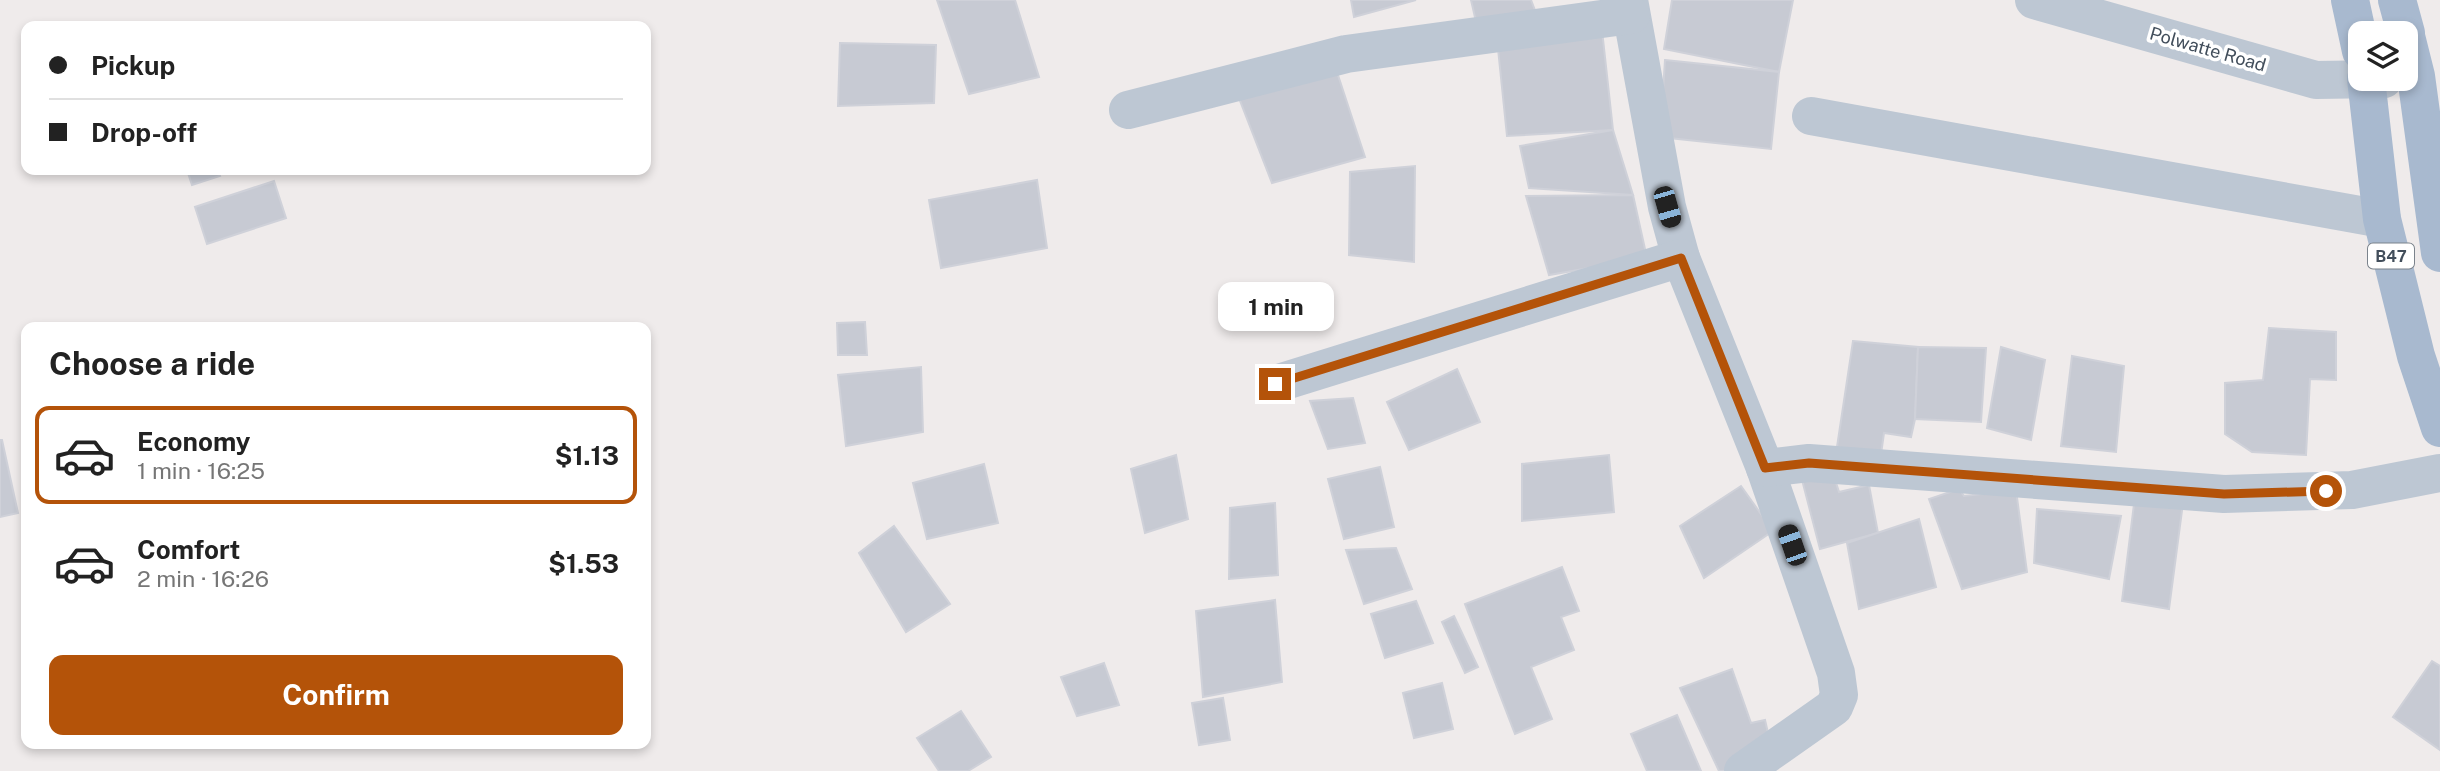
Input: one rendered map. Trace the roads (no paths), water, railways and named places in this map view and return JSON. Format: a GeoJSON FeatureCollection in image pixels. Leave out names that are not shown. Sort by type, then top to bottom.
{"type":"FeatureCollection","features":[{"type":"Feature","properties":{"kind":"main road","name":"B47"},"geometry":{"type":"LineString","coordinates":[[2350,0],[2362,21]]}},
{"type":"Feature","properties":{"kind":"main road","name":"B47"},"geometry":{"type":"LineString","coordinates":[[2397,0],[2403,21]]}},
{"type":"Feature","properties":{"kind":"main road","name":"B47"},"geometry":{"type":"LineString","coordinates":[[2390,91],[2382,219],[2416,356],[2440,428]]}},
{"type":"Feature","properties":{"kind":"main road","name":"B47"},"geometry":{"type":"LineString","coordinates":[[2396,91],[2440,253]]}},
{"type":"Feature","properties":{"kind":"street","name":"Polwatte Road"},"geometry":{"type":"LineString","coordinates":[[2034,0],[2316,80],[2348,77]]}},
{"type":"Feature","properties":{"kind":"street"},"geometry":{"type":"LineString","coordinates":[[1128,110],[1346,54],[1630,8],[1667,207],[1681,258],[1765,468],[1836,673],[1839,695],[1834,707],[1743,771]]}},
{"type":"Feature","properties":{"kind":"street"},"geometry":{"type":"LineString","coordinates":[[1811,116],[2382,219]]}},
{"type":"Feature","properties":{"kind":"street"},"geometry":{"type":"LineString","coordinates":[[1275,384],[1681,258]]}},
{"type":"Feature","properties":{"kind":"street"},"geometry":{"type":"LineString","coordinates":[[1765,468],[1809,463],[2224,494],[2352,490],[2440,473]]}}]}
